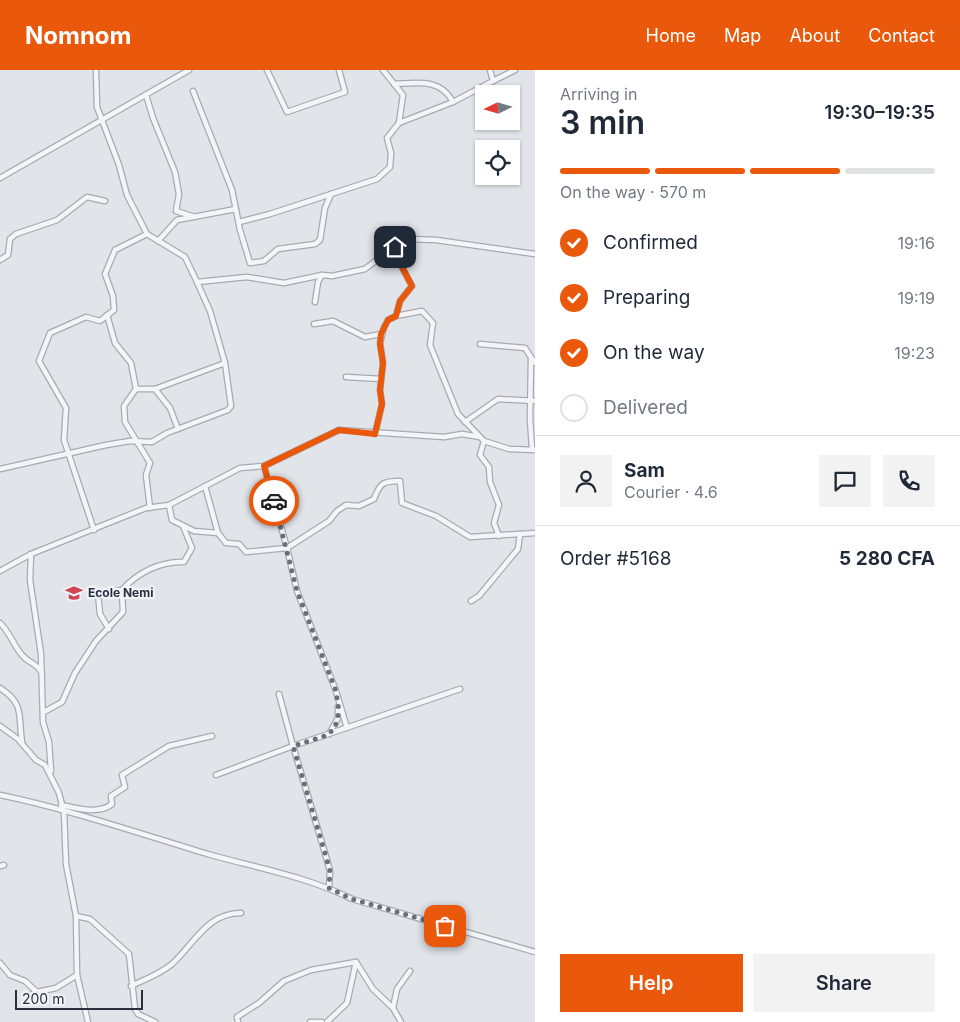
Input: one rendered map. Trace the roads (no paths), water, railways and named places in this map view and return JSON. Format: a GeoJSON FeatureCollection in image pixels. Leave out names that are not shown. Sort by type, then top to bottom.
{"type":"FeatureCollection","features":[{"type":"Feature","properties":{"kind":"street"},"geometry":{"type":"LineString","coordinates":[[0,469],[106,445],[152,442],[178,428],[228,410],[231,406],[225,363],[210,311],[197,282],[184,257],[147,234],[127,195],[119,165],[101,121],[95,91],[96,70]]}},
{"type":"Feature","properties":{"kind":"street"},"geometry":{"type":"LineString","coordinates":[[0,178],[189,70]]}},
{"type":"Feature","properties":{"kind":"street"},"geometry":{"type":"LineString","coordinates":[[266,70],[287,112],[345,92],[339,70]]}},
{"type":"Feature","properties":{"kind":"street"},"geometry":{"type":"LineString","coordinates":[[239,222],[373,181],[390,167],[391,153],[388,138],[399,123],[403,95],[383,70]]}},
{"type":"Feature","properties":{"kind":"street"},"geometry":{"type":"LineString","coordinates":[[490,70],[493,81]]}},
{"type":"Feature","properties":{"kind":"street"},"geometry":{"type":"LineString","coordinates":[[399,123],[453,102],[515,70]]}},
{"type":"Feature","properties":{"kind":"street"},"geometry":{"type":"LineString","coordinates":[[394,84],[435,84],[444,89],[453,102]]}},
{"type":"Feature","properties":{"kind":"street"},"geometry":{"type":"LineString","coordinates":[[193,91],[227,175],[250,263],[264,261],[278,250],[315,244],[320,240],[325,208],[331,194]]}},
{"type":"Feature","properties":{"kind":"street"},"geometry":{"type":"LineString","coordinates":[[146,95],[153,118],[175,172],[178,194],[176,212],[194,217]]}},
{"type":"Feature","properties":{"kind":"street"},"geometry":{"type":"LineString","coordinates":[[0,260],[8,255],[10,239],[16,234],[57,220],[87,197],[105,201]]}},
{"type":"Feature","properties":{"kind":"street"},"geometry":{"type":"LineString","coordinates":[[158,241],[177,220],[236,209]]}},
{"type":"Feature","properties":{"kind":"street"},"geometry":{"type":"LineString","coordinates":[[94,530],[64,440],[66,408],[39,361],[50,333],[86,317],[100,321],[114,310],[113,296],[106,274],[115,250],[147,234]]}},
{"type":"Feature","properties":{"kind":"street"},"geometry":{"type":"LineString","coordinates":[[386,237],[412,286],[400,301],[396,316]]}},
{"type":"Feature","properties":{"kind":"street"},"geometry":{"type":"LineString","coordinates":[[197,282],[248,277],[284,283],[322,275],[332,276],[365,269],[393,250],[403,240],[421,238],[535,254]]}},
{"type":"Feature","properties":{"kind":"street"},"geometry":{"type":"LineString","coordinates":[[315,302],[318,282],[322,275]]}},
{"type":"Feature","properties":{"kind":"street"},"geometry":{"type":"LineString","coordinates":[[375,434],[382,404],[381,379],[383,363],[380,344],[381,334],[388,320],[396,316],[422,310],[433,323],[430,345],[458,414],[482,439]]}},
{"type":"Feature","properties":{"kind":"street"},"geometry":{"type":"LineString","coordinates":[[106,316],[115,342],[131,363],[136,389],[124,406],[126,422],[150,463],[146,475],[150,508]]}},
{"type":"Feature","properties":{"kind":"street"},"geometry":{"type":"LineString","coordinates":[[314,324],[333,321],[365,337],[381,334]]}},
{"type":"Feature","properties":{"kind":"street"},"geometry":{"type":"LineString","coordinates":[[480,344],[525,348],[535,363]]}},
{"type":"Feature","properties":{"kind":"street"},"geometry":{"type":"LineString","coordinates":[[0,571],[31,554],[150,508],[169,504],[240,468],[264,466],[339,430],[444,438],[462,434],[509,449],[534,450],[531,358]]}},
{"type":"Feature","properties":{"kind":"street"},"geometry":{"type":"LineString","coordinates":[[136,389],[155,389],[225,363]]}},
{"type":"Feature","properties":{"kind":"street"},"geometry":{"type":"LineString","coordinates":[[346,377],[381,379]]}},
{"type":"Feature","properties":{"kind":"street"},"geometry":{"type":"LineString","coordinates":[[155,389],[170,408],[178,428]]}},
{"type":"Feature","properties":{"kind":"street"},"geometry":{"type":"LineString","coordinates":[[465,422],[498,399],[533,401]]}},
{"type":"Feature","properties":{"kind":"street"},"geometry":{"type":"LineString","coordinates":[[482,439],[480,455],[489,467],[490,482],[499,505],[494,523],[499,536]]}},
{"type":"Feature","properties":{"kind":"street"},"geometry":{"type":"LineString","coordinates":[[264,466],[297,591],[336,691],[347,728]]}},
{"type":"Feature","properties":{"kind":"street"},"geometry":{"type":"LineString","coordinates":[[205,486],[218,534],[226,543],[239,544],[246,552],[287,548],[328,521],[346,505],[359,506],[374,499],[379,484],[385,481],[400,481],[402,503],[436,516],[470,537],[535,533]]}},
{"type":"Feature","properties":{"kind":"street"},"geometry":{"type":"LineString","coordinates":[[169,504],[172,520],[194,531],[218,534]]}},
{"type":"Feature","properties":{"kind":"street"},"geometry":{"type":"LineString","coordinates":[[109,629],[100,614],[98,594],[122,590],[141,573],[170,561],[184,562],[192,548],[183,526]]}},
{"type":"Feature","properties":{"kind":"street"},"geometry":{"type":"LineString","coordinates":[[471,600],[479,596],[518,549],[520,534]]}},
{"type":"Feature","properties":{"kind":"street"},"geometry":{"type":"LineString","coordinates":[[31,554],[30,580],[42,674],[43,722],[50,750],[51,772],[64,812],[64,845],[76,916],[77,975],[88,1022]]}},
{"type":"Feature","properties":{"kind":"street"},"geometry":{"type":"LineString","coordinates":[[44,712],[62,702],[75,673],[96,641],[123,612],[122,590]]}},
{"type":"Feature","properties":{"kind":"street"},"geometry":{"type":"LineString","coordinates":[[0,622],[11,636],[21,655],[36,664],[42,674]]}},
{"type":"Feature","properties":{"kind":"street"},"geometry":{"type":"LineString","coordinates":[[0,688],[11,695],[19,708],[22,743]]}},
{"type":"Feature","properties":{"kind":"street"},"geometry":{"type":"LineString","coordinates":[[216,775],[293,746],[460,689]]}},
{"type":"Feature","properties":{"kind":"street"},"geometry":{"type":"LineString","coordinates":[[328,735],[335,727],[339,712],[336,691]]}},
{"type":"Feature","properties":{"kind":"street"},"geometry":{"type":"LineString","coordinates":[[279,694],[330,871],[329,888]]}},
{"type":"Feature","properties":{"kind":"street"},"geometry":{"type":"LineString","coordinates":[[0,726],[22,743],[36,760],[45,765],[51,772]]}},
{"type":"Feature","properties":{"kind":"street"},"geometry":{"type":"LineString","coordinates":[[61,805],[86,810],[109,806],[112,804],[111,796],[125,787],[122,775],[169,746],[212,736]]}},
{"type":"Feature","properties":{"kind":"street"},"geometry":{"type":"LineString","coordinates":[[0,795],[329,888],[352,899],[535,952]]}},
{"type":"Feature","properties":{"kind":"street"},"geometry":{"type":"LineString","coordinates":[[132,986],[160,973],[211,923],[222,916],[241,913]]}},
{"type":"Feature","properties":{"kind":"street"},"geometry":{"type":"LineString","coordinates":[[76,916],[90,919],[129,954],[135,1009],[138,1014],[155,1022]]}},
{"type":"Feature","properties":{"kind":"street"},"geometry":{"type":"LineString","coordinates":[[356,962],[373,989],[394,1008],[401,1022]]}},
{"type":"Feature","properties":{"kind":"street"},"geometry":{"type":"LineString","coordinates":[[238,1022],[237,1017],[259,1003],[284,981],[311,970],[356,962]]}},
{"type":"Feature","properties":{"kind":"street"},"geometry":{"type":"LineString","coordinates":[[327,1022],[347,1003],[356,962]]}},
{"type":"Feature","properties":{"kind":"street"},"geometry":{"type":"LineString","coordinates":[[1,965],[10,975],[25,981],[34,993],[56,988],[77,975]]}},
{"type":"Feature","properties":{"kind":"street"},"geometry":{"type":"LineString","coordinates":[[0,974],[1,965]]}},
{"type":"Feature","properties":{"kind":"street"},"geometry":{"type":"LineString","coordinates":[[394,1008],[397,989],[410,971]]}},
{"type":"Feature","properties":{"kind":"street"},"geometry":{"type":"LineString","coordinates":[[310,1022],[322,1022]]}},
{"type":"Feature","properties":{"kind":"place","name":"Ecole Nemi"},"geometry":{"type":"Point","coordinates":[74,593]}}]}
